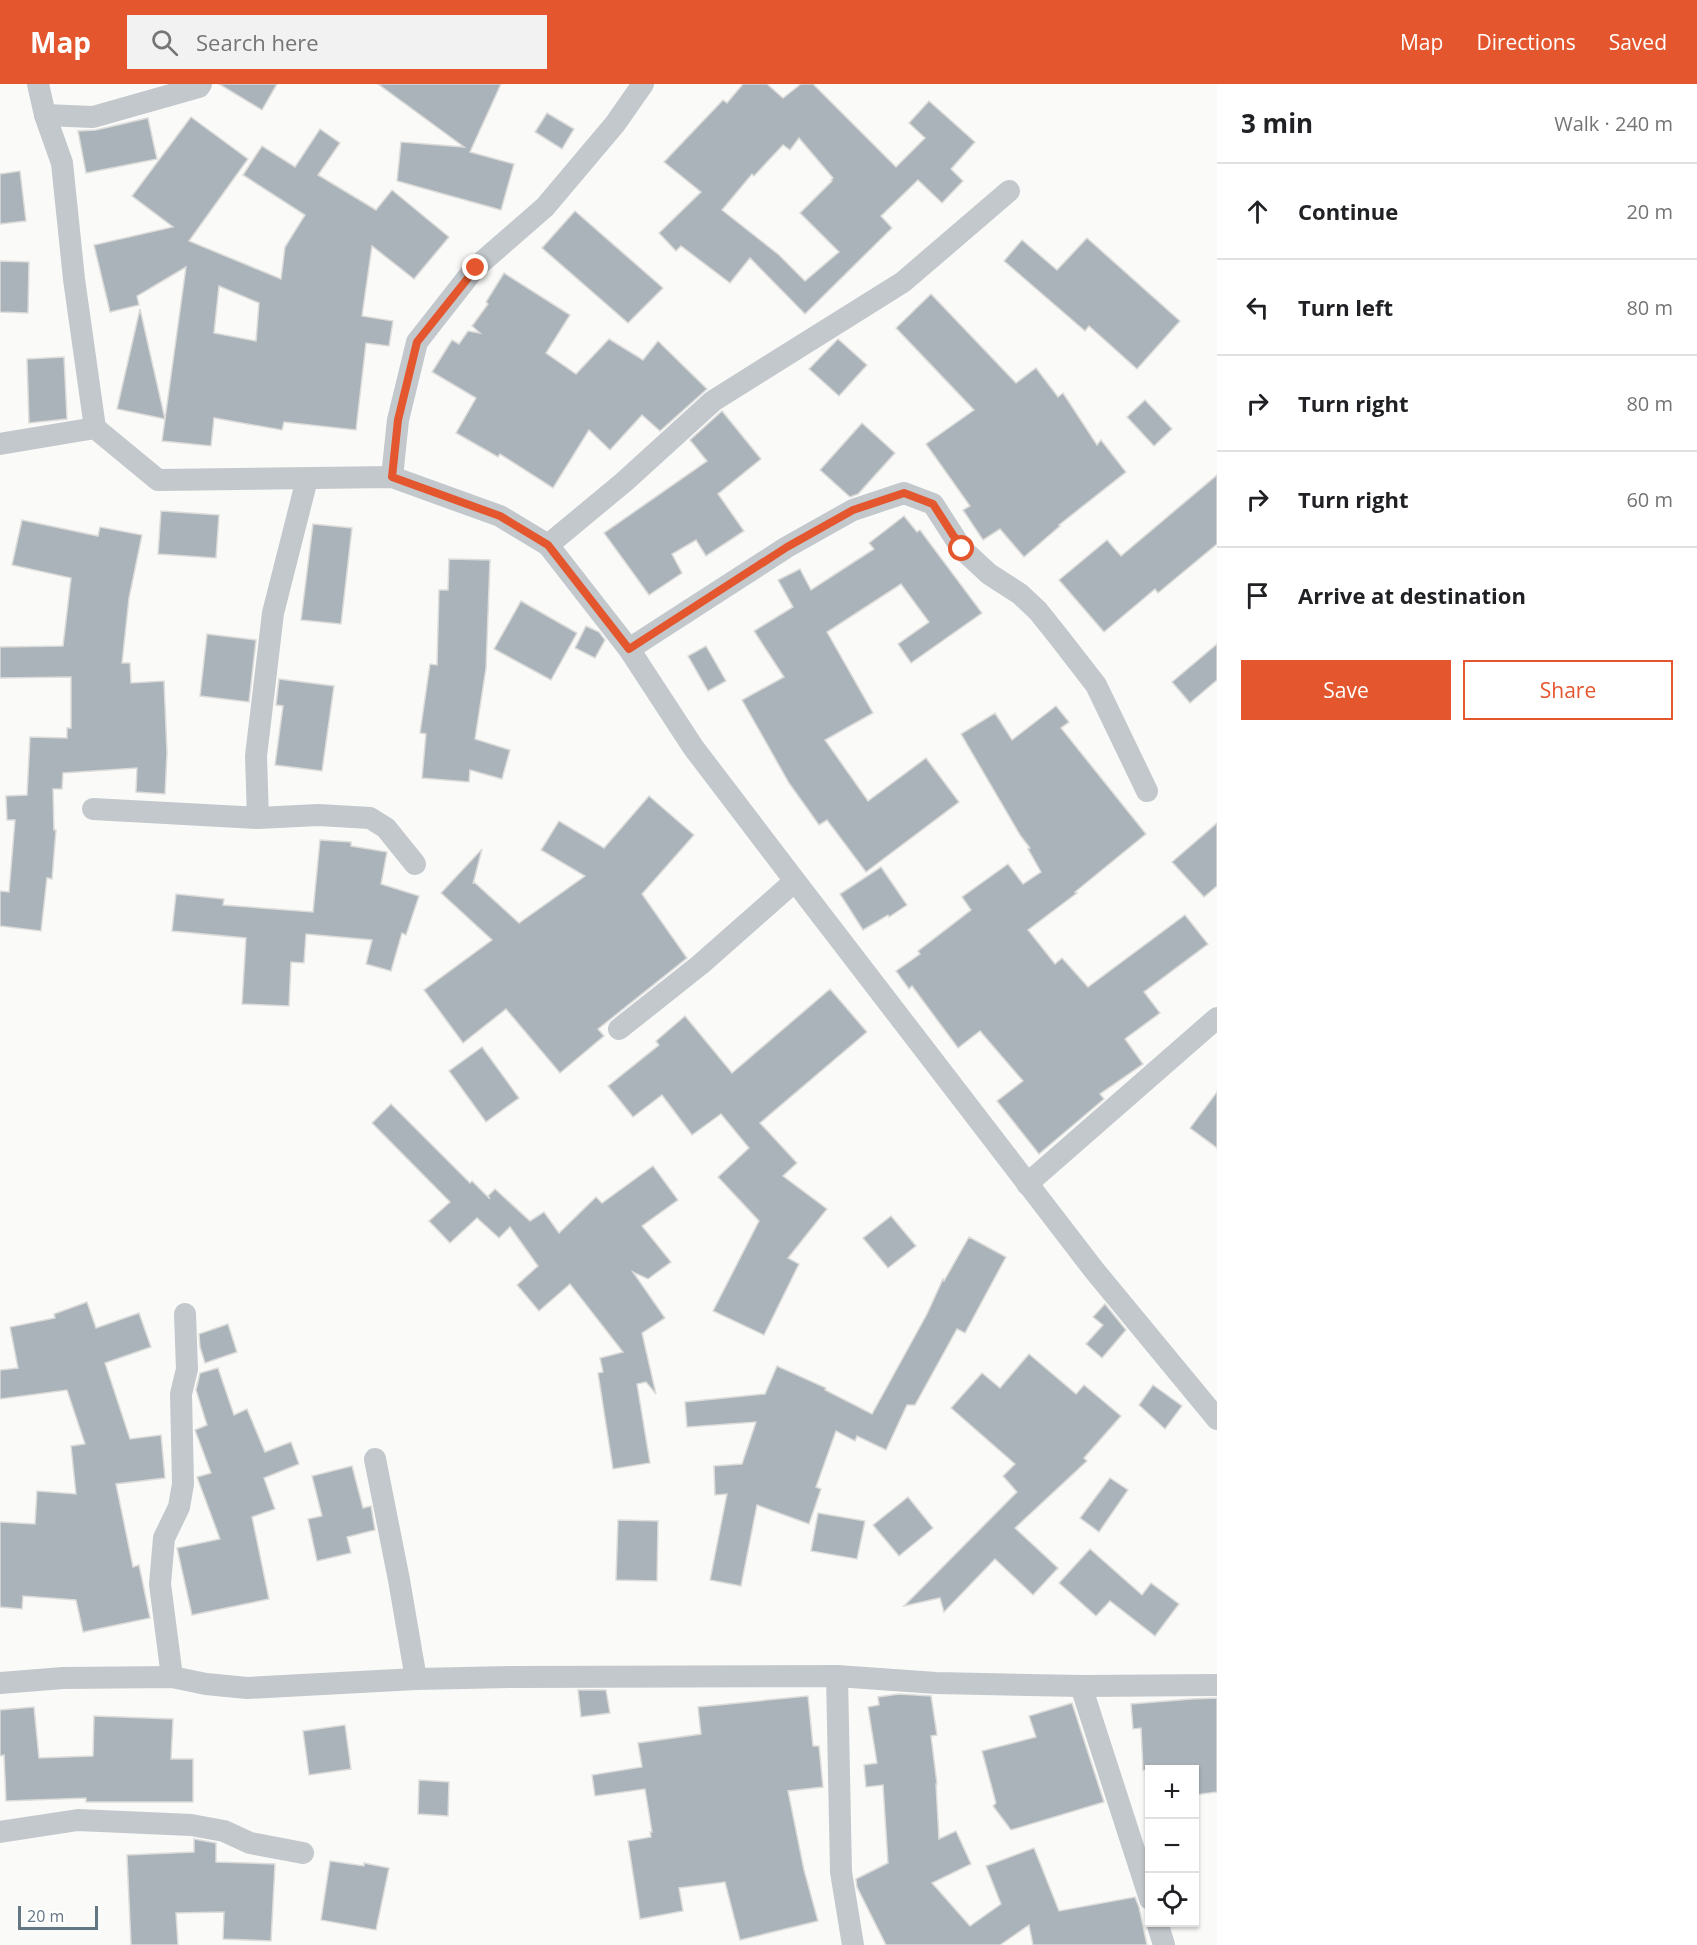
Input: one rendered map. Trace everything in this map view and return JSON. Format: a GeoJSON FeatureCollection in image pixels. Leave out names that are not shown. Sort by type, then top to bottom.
{"type":"FeatureCollection","features":[{"type":"Feature","properties":{"kind":"street"},"geometry":{"type":"LineString","coordinates":[[38,84],[45,115],[62,163],[74,279],[95,428],[158,480],[392,477],[500,516],[548,545],[629,649],[693,747],[795,881],[1094,1270],[1217,1419]]}},
{"type":"Feature","properties":{"kind":"street"},"geometry":{"type":"LineString","coordinates":[[45,115],[93,117],[199,87],[201,84]]}},
{"type":"Feature","properties":{"kind":"street"},"geometry":{"type":"LineString","coordinates":[[392,477],[398,420],[417,342],[476,268],[545,207],[615,124],[643,84]]}},
{"type":"Feature","properties":{"kind":"street"},"geometry":{"type":"LineString","coordinates":[[548,545],[624,482],[713,401],[903,282],[1009,191]]}},
{"type":"Feature","properties":{"kind":"street"},"geometry":{"type":"LineString","coordinates":[[0,444],[95,428]]}},
{"type":"Feature","properties":{"kind":"street"},"geometry":{"type":"LineString","coordinates":[[258,818],[256,756],[273,613],[307,479]]}},
{"type":"Feature","properties":{"kind":"street"},"geometry":{"type":"LineString","coordinates":[[629,649],[787,547],[853,510],[904,493],[933,504],[962,549],[1038,611],[1096,685],[1147,791]]}},
{"type":"Feature","properties":{"kind":"street"},"geometry":{"type":"LineString","coordinates":[[93,809],[258,818],[318,814],[370,818],[386,828],[415,864]]}},
{"type":"Feature","properties":{"kind":"street"},"geometry":{"type":"LineString","coordinates":[[619,1029],[701,964],[795,881]]}},
{"type":"Feature","properties":{"kind":"street"},"geometry":{"type":"LineString","coordinates":[[1027,1184],[1217,1018]]}},
{"type":"Feature","properties":{"kind":"street"},"geometry":{"type":"LineString","coordinates":[[172,1677],[160,1584],[164,1538],[179,1507],[183,1484],[182,1394],[187,1369],[185,1314]]}},
{"type":"Feature","properties":{"kind":"street"},"geometry":{"type":"LineString","coordinates":[[375,1459],[416,1679]]}},
{"type":"Feature","properties":{"kind":"street"},"geometry":{"type":"LineString","coordinates":[[0,1683],[63,1677],[172,1677],[206,1684],[247,1688],[416,1679],[514,1677],[837,1676],[936,1683],[1081,1686],[1217,1685]]}},
{"type":"Feature","properties":{"kind":"street"},"geometry":{"type":"LineString","coordinates":[[837,1676],[841,1872],[853,1945]]}},
{"type":"Feature","properties":{"kind":"street"},"geometry":{"type":"LineString","coordinates":[[1081,1686],[1145,1886]]}},
{"type":"Feature","properties":{"kind":"street"},"geometry":{"type":"LineString","coordinates":[[0,1832],[78,1820],[191,1825],[224,1831],[250,1843],[303,1853]]}},
{"type":"Feature","properties":{"kind":"street"},"geometry":{"type":"LineString","coordinates":[[1158,1927],[1164,1945]]}},
{"type":"Feature","properties":{"kind":"building"},"geometry":{"type":"Polygon","coordinates":[[[219,84],[277,84],[262,110],[219,84]]]}},
{"type":"Feature","properties":{"kind":"building"},"geometry":{"type":"Polygon","coordinates":[[[378,84],[501,84],[470,152],[514,164],[501,210],[397,181],[401,142],[464,147],[378,84]]]}},
{"type":"Feature","properties":{"kind":"building"},"geometry":{"type":"Polygon","coordinates":[[[743,84],[767,84],[783,98],[801,84],[813,84],[896,167],[925,138],[909,123],[929,101],[975,142],[951,169],[963,181],[942,203],[918,180],[881,216],[892,228],[805,314],[750,258],[730,283],[681,246],[676,251],[659,233],[701,192],[664,162],[723,100],[727,103],[743,84]],[[799,138],[790,150],[783,145],[754,176],[752,174],[722,210],[779,255],[805,281],[839,252],[800,213],[833,178],[799,138]]]}},
{"type":"Feature","properties":{"kind":"building"},"geometry":{"type":"Polygon","coordinates":[[[547,113],[574,129],[562,149],[535,132],[547,113]]]}},
{"type":"Feature","properties":{"kind":"building"},"geometry":{"type":"Polygon","coordinates":[[[191,117],[248,159],[189,241],[281,279],[285,247],[305,215],[243,175],[262,146],[295,167],[320,129],[340,143],[318,175],[376,210],[392,190],[449,237],[414,279],[372,246],[362,316],[393,321],[389,346],[366,343],[356,430],[284,422],[282,430],[214,418],[211,446],[162,441],[186,267],[137,296],[139,305],[110,312],[94,245],[173,227],[132,196],[191,117]],[[219,286],[214,333],[256,341],[259,303],[219,286]]]}},
{"type":"Feature","properties":{"kind":"building"},"geometry":{"type":"Polygon","coordinates":[[[148,118],[157,159],[86,173],[78,131],[96,130],[148,118]]]}},
{"type":"Feature","properties":{"kind":"building"},"geometry":{"type":"Polygon","coordinates":[[[20,171],[26,221],[0,224],[0,174],[20,171]]]}},
{"type":"Feature","properties":{"kind":"building"},"geometry":{"type":"Polygon","coordinates":[[[575,211],[663,288],[628,323],[542,248],[575,211]]]}},
{"type":"Feature","properties":{"kind":"building"},"geometry":{"type":"Polygon","coordinates":[[[1087,238],[1180,321],[1137,369],[1089,326],[1085,331],[1004,261],[1022,240],[1057,270],[1087,238]]]}},
{"type":"Feature","properties":{"kind":"building"},"geometry":{"type":"Polygon","coordinates":[[[0,261],[29,262],[28,313],[0,312],[0,261]]]}},
{"type":"Feature","properties":{"kind":"building"},"geometry":{"type":"Polygon","coordinates":[[[504,273],[570,315],[546,353],[576,374],[609,339],[643,360],[658,341],[707,389],[660,431],[642,415],[610,450],[589,430],[553,488],[500,454],[498,457],[456,433],[476,398],[432,372],[452,340],[459,344],[468,331],[480,333],[472,326],[488,304],[486,302],[504,273]]]}},
{"type":"Feature","properties":{"kind":"building"},"geometry":{"type":"Polygon","coordinates":[[[931,294],[1016,383],[1036,368],[1058,397],[1063,393],[1097,445],[1101,440],[1126,472],[1059,525],[1024,557],[1000,529],[983,540],[963,510],[970,506],[926,444],[974,410],[896,328],[931,294]]]}},
{"type":"Feature","properties":{"kind":"building"},"geometry":{"type":"Polygon","coordinates":[[[140,309],[165,419],[117,409],[140,309]]]}},
{"type":"Feature","properties":{"kind":"building"},"geometry":{"type":"Polygon","coordinates":[[[838,339],[867,365],[839,396],[809,369],[838,339]]]}},
{"type":"Feature","properties":{"kind":"building"},"geometry":{"type":"Polygon","coordinates":[[[64,357],[67,419],[29,423],[27,359],[64,357]]]}},
{"type":"Feature","properties":{"kind":"building"},"geometry":{"type":"Polygon","coordinates":[[[1145,400],[1172,429],[1154,446],[1127,417],[1145,400]]]}},
{"type":"Feature","properties":{"kind":"building"},"geometry":{"type":"Polygon","coordinates":[[[722,411],[761,459],[718,494],[744,531],[706,556],[696,540],[672,554],[682,573],[649,595],[604,533],[707,461],[690,440],[722,411]]]}},
{"type":"Feature","properties":{"kind":"building"},"geometry":{"type":"Polygon","coordinates":[[[862,423],[895,453],[858,494],[850,497],[820,470],[862,423]]]}},
{"type":"Feature","properties":{"kind":"building"},"geometry":{"type":"Polygon","coordinates":[[[1217,475],[1217,544],[1158,593],[1155,589],[1104,632],[1059,580],[1107,540],[1121,556],[1217,475]]]}},
{"type":"Feature","properties":{"kind":"building"},"geometry":{"type":"Polygon","coordinates":[[[161,511],[219,515],[216,558],[158,554],[161,511]]]}},
{"type":"Feature","properties":{"kind":"building"},"geometry":{"type":"Polygon","coordinates":[[[904,516],[917,532],[920,530],[982,613],[911,663],[898,644],[929,622],[901,584],[827,632],[873,713],[825,740],[868,801],[926,758],[959,802],[866,872],[827,820],[819,825],[789,783],[742,700],[784,677],[754,631],[793,607],[778,580],[800,569],[811,590],[874,549],[869,543],[904,516]]]}},
{"type":"Feature","properties":{"kind":"building"},"geometry":{"type":"Polygon","coordinates":[[[22,520],[98,536],[100,527],[142,535],[129,598],[122,663],[130,663],[131,683],[164,681],[167,753],[165,794],[136,792],[137,768],[63,773],[62,789],[53,789],[54,830],[56,830],[52,879],[47,878],[41,931],[0,926],[0,891],[9,892],[15,820],[7,820],[6,796],[27,795],[30,737],[67,738],[67,728],[71,728],[71,677],[0,678],[0,647],[63,646],[71,578],[12,565],[22,520]]]}},
{"type":"Feature","properties":{"kind":"building"},"geometry":{"type":"Polygon","coordinates":[[[313,524],[352,528],[341,624],[301,620],[313,524]]]}},
{"type":"Feature","properties":{"kind":"building"},"geometry":{"type":"Polygon","coordinates":[[[449,559],[490,560],[486,668],[475,739],[510,750],[502,779],[470,770],[469,782],[422,778],[426,734],[420,733],[430,664],[437,665],[439,590],[448,590],[449,559]]]}},
{"type":"Feature","properties":{"kind":"building"},"geometry":{"type":"Polygon","coordinates":[[[521,601],[577,633],[551,680],[494,649],[521,601]]]}},
{"type":"Feature","properties":{"kind":"building"},"geometry":{"type":"Polygon","coordinates":[[[586,626],[599,632],[605,640],[595,658],[575,648],[586,626]]]}},
{"type":"Feature","properties":{"kind":"building"},"geometry":{"type":"Polygon","coordinates":[[[207,634],[256,640],[249,702],[200,696],[207,634]]]}},
{"type":"Feature","properties":{"kind":"building"},"geometry":{"type":"Polygon","coordinates":[[[1217,644],[1217,680],[1190,703],[1172,682],[1217,644]]]}},
{"type":"Feature","properties":{"kind":"building"},"geometry":{"type":"Polygon","coordinates":[[[706,646],[726,681],[708,691],[688,656],[706,646]]]}},
{"type":"Feature","properties":{"kind":"building"},"geometry":{"type":"Polygon","coordinates":[[[279,679],[334,686],[322,771],[275,765],[283,706],[276,705],[279,679]]]}},
{"type":"Feature","properties":{"kind":"building"},"geometry":{"type":"Polygon","coordinates":[[[1056,706],[1069,722],[1061,728],[1146,834],[1075,892],[1077,893],[1028,930],[1055,964],[1062,958],[1088,987],[1185,915],[1208,944],[1144,992],[1160,1013],[1125,1039],[1143,1064],[1100,1094],[1104,1099],[1039,1154],[997,1101],[1023,1081],[980,1031],[958,1048],[912,986],[909,989],[896,971],[920,954],[918,951],[971,910],[962,897],[1008,864],[1023,884],[1041,872],[1028,849],[1030,848],[1020,835],[961,734],[995,713],[1012,740],[1056,706]]]}},
{"type":"Feature","properties":{"kind":"building"},"geometry":{"type":"Polygon","coordinates":[[[649,796],[694,835],[642,894],[687,958],[598,1029],[604,1036],[560,1073],[506,1009],[463,1043],[424,990],[492,940],[441,893],[482,849],[473,884],[474,882],[519,923],[585,876],[541,850],[559,821],[604,848],[649,796]]]}},
{"type":"Feature","properties":{"kind":"building"},"geometry":{"type":"Polygon","coordinates":[[[1217,823],[1217,886],[1204,897],[1172,862],[1217,823]]]}},
{"type":"Feature","properties":{"kind":"building"},"geometry":{"type":"Polygon","coordinates":[[[320,840],[351,842],[351,846],[387,852],[381,884],[419,896],[406,935],[402,933],[391,971],[366,964],[372,940],[306,934],[304,963],[291,962],[289,1006],[242,1004],[246,938],[172,931],[176,894],[224,899],[223,905],[313,912],[320,840]]]}},
{"type":"Feature","properties":{"kind":"building"},"geometry":{"type":"Polygon","coordinates":[[[881,867],[907,905],[863,930],[840,894],[881,867]]]}},
{"type":"Feature","properties":{"kind":"building"},"geometry":{"type":"Polygon","coordinates":[[[830,989],[867,1032],[760,1123],[797,1163],[783,1176],[827,1209],[788,1258],[799,1264],[764,1335],[713,1311],[759,1221],[718,1177],[749,1148],[721,1114],[692,1135],[662,1095],[633,1117],[608,1086],[659,1045],[656,1041],[685,1016],[732,1073],[830,989]]]}},
{"type":"Feature","properties":{"kind":"building"},"geometry":{"type":"Polygon","coordinates":[[[482,1047],[519,1098],[486,1122],[449,1071],[482,1047]]]}},
{"type":"Feature","properties":{"kind":"building"},"geometry":{"type":"Polygon","coordinates":[[[1217,1092],[1217,1148],[1190,1128],[1217,1092]]]}},
{"type":"Feature","properties":{"kind":"building"},"geometry":{"type":"Polygon","coordinates":[[[391,1104],[470,1183],[472,1181],[490,1199],[488,1196],[495,1189],[530,1221],[544,1212],[559,1233],[596,1197],[602,1203],[653,1166],[678,1200],[642,1226],[671,1262],[648,1279],[633,1272],[665,1318],[642,1333],[656,1394],[646,1382],[637,1384],[650,1463],[613,1469],[598,1373],[603,1372],[600,1358],[623,1352],[570,1284],[539,1311],[517,1285],[538,1266],[510,1227],[499,1238],[477,1218],[450,1243],[429,1221],[450,1202],[372,1123],[391,1104]]]}},
{"type":"Feature","properties":{"kind":"building"},"geometry":{"type":"Polygon","coordinates":[[[891,1216],[916,1246],[888,1268],[863,1238],[891,1216]]]}},
{"type":"Feature","properties":{"kind":"building"},"geometry":{"type":"Polygon","coordinates":[[[969,1237],[1006,1257],[965,1333],[957,1329],[915,1405],[907,1405],[886,1450],[857,1436],[855,1441],[836,1431],[816,1487],[821,1489],[809,1524],[757,1505],[741,1586],[710,1580],[727,1494],[715,1495],[714,1466],[742,1464],[756,1422],[687,1427],[685,1402],[765,1394],[777,1366],[826,1388],[825,1390],[872,1414],[927,1314],[943,1279],[944,1281],[969,1237]]]}},
{"type":"Feature","properties":{"kind":"building"},"geometry":{"type":"Polygon","coordinates":[[[87,1302],[96,1328],[139,1313],[151,1347],[105,1363],[130,1439],[161,1435],[165,1478],[116,1484],[133,1567],[139,1565],[150,1618],[83,1632],[76,1600],[23,1596],[22,1609],[0,1607],[0,1522],[35,1524],[37,1491],[76,1494],[71,1446],[85,1444],[67,1390],[0,1399],[0,1370],[18,1368],[10,1327],[55,1318],[54,1314],[87,1302]]]}},
{"type":"Feature","properties":{"kind":"building"},"geometry":{"type":"Polygon","coordinates":[[[1105,1304],[1126,1330],[1102,1358],[1086,1344],[1103,1325],[1093,1317],[1105,1304]]]}},
{"type":"Feature","properties":{"kind":"building"},"geometry":{"type":"Polygon","coordinates":[[[228,1324],[237,1352],[205,1363],[199,1334],[228,1324]]]}},
{"type":"Feature","properties":{"kind":"building"},"geometry":{"type":"Polygon","coordinates":[[[1029,1354],[1076,1394],[1084,1385],[1121,1416],[1084,1458],[1087,1461],[1015,1528],[1058,1568],[1033,1595],[995,1559],[944,1612],[940,1598],[904,1606],[1017,1492],[1003,1476],[1015,1464],[951,1408],[982,1373],[1000,1388],[1029,1354]]]}},
{"type":"Feature","properties":{"kind":"building"},"geometry":{"type":"Polygon","coordinates":[[[218,1368],[234,1415],[247,1409],[265,1452],[291,1442],[299,1464],[264,1478],[275,1509],[252,1517],[269,1599],[192,1615],[177,1548],[220,1539],[197,1477],[211,1473],[195,1430],[207,1425],[196,1390],[200,1373],[218,1368]]]}},
{"type":"Feature","properties":{"kind":"building"},"geometry":{"type":"Polygon","coordinates":[[[1153,1385],[1182,1406],[1165,1429],[1139,1405],[1153,1385]]]}},
{"type":"Feature","properties":{"kind":"building"},"geometry":{"type":"Polygon","coordinates":[[[352,1466],[363,1508],[371,1506],[375,1530],[347,1537],[351,1553],[317,1561],[308,1519],[322,1516],[312,1476],[352,1466]]]}},
{"type":"Feature","properties":{"kind":"building"},"geometry":{"type":"Polygon","coordinates":[[[1110,1478],[1128,1490],[1099,1532],[1080,1518],[1110,1478]]]}},
{"type":"Feature","properties":{"kind":"building"},"geometry":{"type":"Polygon","coordinates":[[[908,1497],[933,1528],[899,1556],[873,1525],[908,1497]]]}},
{"type":"Feature","properties":{"kind":"building"},"geometry":{"type":"Polygon","coordinates":[[[818,1513],[865,1521],[857,1559],[811,1551],[818,1513]]]}},
{"type":"Feature","properties":{"kind":"building"},"geometry":{"type":"Polygon","coordinates":[[[618,1520],[658,1521],[657,1581],[616,1580],[618,1520]]]}},
{"type":"Feature","properties":{"kind":"building"},"geometry":{"type":"Polygon","coordinates":[[[1090,1549],[1142,1595],[1151,1583],[1179,1604],[1155,1636],[1110,1601],[1096,1616],[1059,1583],[1090,1549]]]}},
{"type":"Feature","properties":{"kind":"building"},"geometry":{"type":"Polygon","coordinates":[[[578,1690],[606,1690],[610,1713],[581,1717],[578,1690]]]}},
{"type":"Feature","properties":{"kind":"building"},"geometry":{"type":"Polygon","coordinates":[[[899,1694],[931,1696],[937,1735],[931,1736],[937,1784],[939,1839],[956,1831],[971,1864],[932,1883],[970,1926],[1001,1904],[986,1866],[1034,1848],[1059,1911],[1135,1897],[1147,1945],[1033,1945],[1029,1925],[1000,1945],[886,1945],[857,1887],[856,1879],[888,1863],[883,1785],[866,1787],[864,1765],[877,1763],[868,1707],[879,1705],[878,1697],[899,1694]]]}},
{"type":"Feature","properties":{"kind":"building"},"geometry":{"type":"Polygon","coordinates":[[[808,1696],[813,1746],[819,1746],[823,1787],[788,1791],[804,1870],[818,1921],[740,1940],[725,1882],[679,1888],[683,1911],[640,1919],[628,1841],[651,1837],[645,1789],[595,1796],[592,1775],[642,1767],[638,1743],[701,1734],[698,1707],[808,1696]]]}},
{"type":"Feature","properties":{"kind":"building"},"geometry":{"type":"Polygon","coordinates":[[[1217,1698],[1217,1792],[1199,1794],[1199,1765],[1145,1765],[1145,1770],[1143,1770],[1141,1728],[1133,1729],[1131,1704],[1217,1698]]]}},
{"type":"Feature","properties":{"kind":"building"},"geometry":{"type":"Polygon","coordinates":[[[1072,1703],[1104,1802],[1011,1830],[993,1806],[996,1803],[982,1751],[1036,1737],[1029,1716],[1072,1703]]]}},
{"type":"Feature","properties":{"kind":"building"},"geometry":{"type":"Polygon","coordinates":[[[34,1707],[39,1758],[93,1756],[94,1716],[173,1719],[171,1759],[193,1759],[193,1802],[86,1802],[86,1798],[6,1801],[4,1755],[0,1756],[0,1710],[34,1707]]]}},
{"type":"Feature","properties":{"kind":"building"},"geometry":{"type":"Polygon","coordinates":[[[345,1725],[351,1769],[309,1775],[303,1731],[345,1725]]]}},
{"type":"Feature","properties":{"kind":"building"},"geometry":{"type":"Polygon","coordinates":[[[419,1780],[449,1782],[448,1816],[418,1814],[419,1780]]]}},
{"type":"Feature","properties":{"kind":"building"},"geometry":{"type":"Polygon","coordinates":[[[194,1839],[216,1843],[216,1862],[275,1864],[271,1941],[223,1939],[224,1912],[176,1913],[178,1945],[131,1945],[127,1855],[194,1852],[194,1839]]]}},
{"type":"Feature","properties":{"kind":"building"},"geometry":{"type":"Polygon","coordinates":[[[330,1861],[364,1866],[364,1863],[389,1868],[376,1930],[321,1920],[330,1861]]]}},
{"type":"Feature","properties":{"kind":"route"},"geometry":{"type":"LineString","coordinates":[[476,268],[417,342],[398,420],[392,477],[500,516],[548,545],[629,649],[787,547],[853,510],[904,493],[933,504],[962,549]]}}]}
